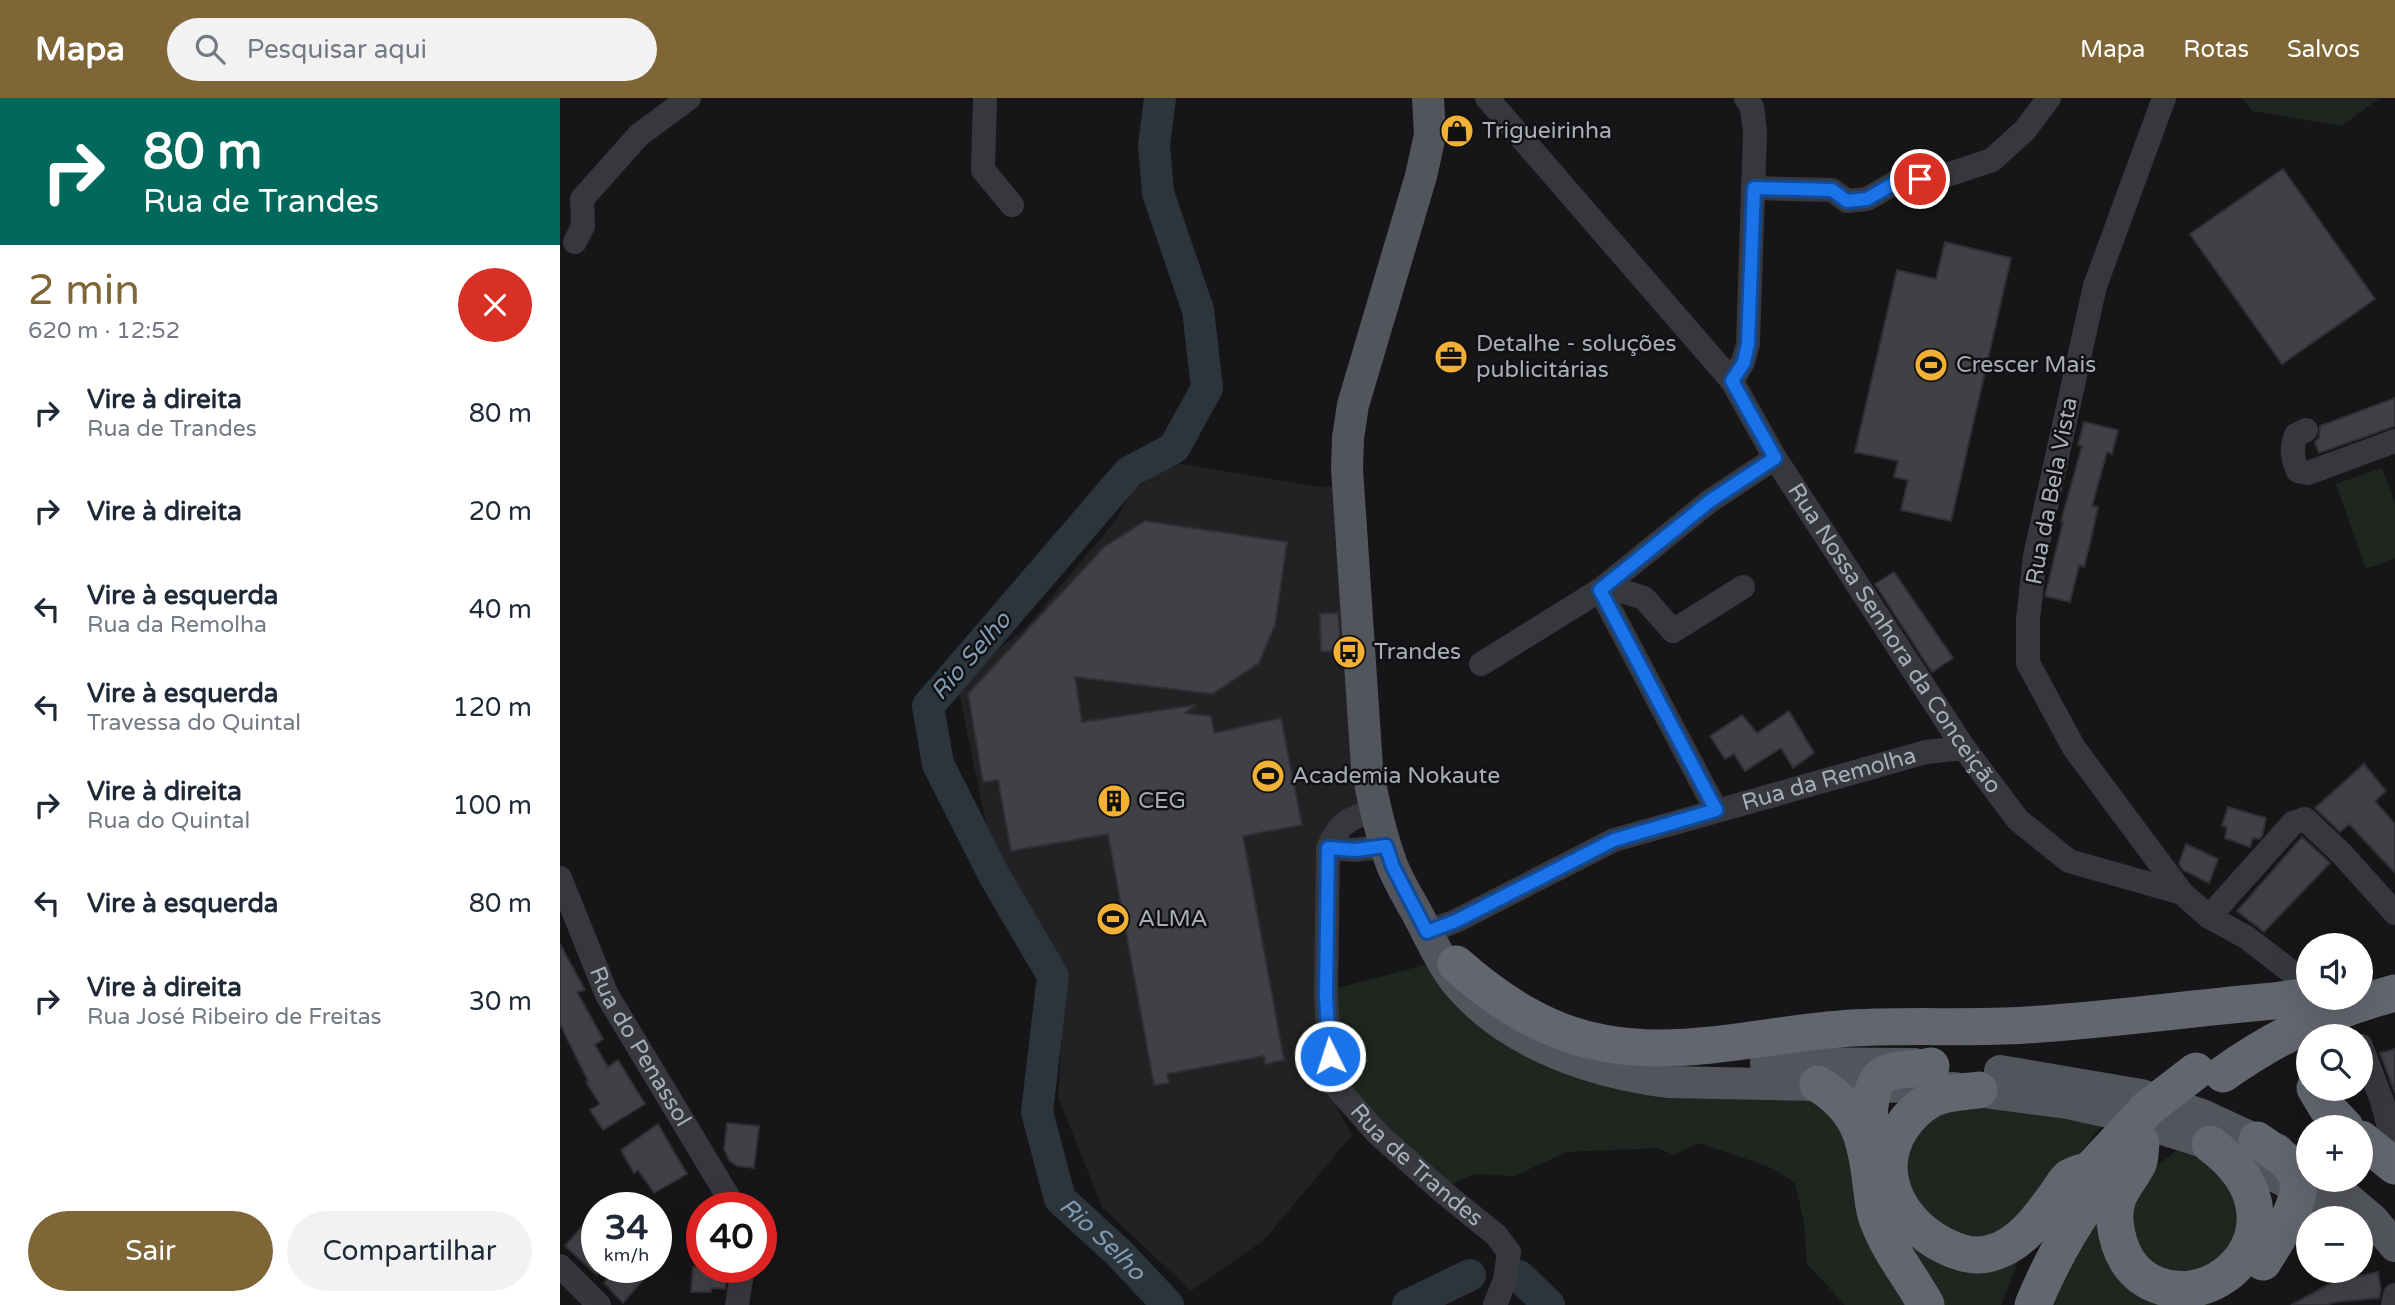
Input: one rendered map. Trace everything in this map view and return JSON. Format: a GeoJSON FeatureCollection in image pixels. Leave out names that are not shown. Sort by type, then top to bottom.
{"type":"FeatureCollection","features":[{"type":"Feature","properties":{"kind":"highway"},"geometry":{"type":"LineString","coordinates":[[1456,964],[1507,1005],[1550,1027],[1602,1043],[1651,1049],[1695,1048],[1759,1037],[1844,1029],[2053,1023],[2274,1001],[2337,1012],[2395,973]]}},
{"type":"Feature","properties":{"kind":"highway"},"geometry":{"type":"LineString","coordinates":[[1979,1090],[1932,1099],[1909,1116],[1894,1139],[1890,1155],[1890,1184],[1903,1212],[1926,1234],[1959,1253],[1976,1255],[1990,1254],[2005,1248],[2031,1227],[2069,1177],[2099,1174],[2141,1143],[2209,1072],[2273,1020],[2337,1012],[2395,993]]}},
{"type":"Feature","properties":{"kind":"highway"},"geometry":{"type":"LineString","coordinates":[[1870,1174],[1870,1117],[1874,1086],[1887,1072],[1931,1066]]}},
{"type":"Feature","properties":{"kind":"highway"},"geometry":{"type":"LineString","coordinates":[[2012,1305],[2027,1270],[2056,1218],[2099,1174],[2148,1108],[2209,1072]]}},
{"type":"Feature","properties":{"kind":"highway"},"geometry":{"type":"LineString","coordinates":[[1818,1084],[1840,1100],[1856,1120],[1870,1174],[1876,1218],[1926,1305]]}},
{"type":"Feature","properties":{"kind":"highway"},"geometry":{"type":"LineString","coordinates":[[2323,1101],[2334,1115]]}},
{"type":"Feature","properties":{"kind":"highway"},"geometry":{"type":"LineString","coordinates":[[2257,1140],[2296,1172]]}},
{"type":"Feature","properties":{"kind":"highway"},"geometry":{"type":"LineString","coordinates":[[2141,1143],[2139,1162],[2123,1185],[2118,1199],[2115,1219],[2117,1236],[2123,1254],[2134,1271],[2149,1282],[2171,1291],[2190,1291],[2214,1283],[2234,1268],[2251,1244],[2255,1219],[2250,1192],[2232,1163],[2210,1144]]}},
{"type":"Feature","properties":{"kind":"highway"},"geometry":{"type":"LineString","coordinates":[[2373,1149],[2395,1166]]}},
{"type":"Feature","properties":{"kind":"highway"},"geometry":{"type":"LineString","coordinates":[[2033,1305],[2059,1249],[2091,1199],[2099,1174]]}},
{"type":"Feature","properties":{"kind":"highway"},"geometry":{"type":"LineString","coordinates":[[2263,1262],[2303,1192]]}},
{"type":"Feature","properties":{"kind":"highway"},"geometry":{"type":"LineString","coordinates":[[2221,1305],[2244,1286],[2263,1262],[2291,1232],[2296,1230]]}},
{"type":"Feature","properties":{"kind":"main road"},"geometry":{"type":"LineString","coordinates":[[1428,98],[1430,135],[1421,176],[1353,405],[1347,469],[1367,766],[1375,810],[1393,867],[1444,966],[1457,983],[1483,1009],[1521,1036],[1575,1060],[1637,1078],[1668,1082],[1979,1090],[2068,1103],[2109,1112],[2296,1174]]}},
{"type":"Feature","properties":{"kind":"main road"},"geometry":{"type":"LineString","coordinates":[[1427,932],[1478,990],[1508,1015],[1553,1039],[1595,1053],[1684,1063],[1862,1062],[1985,1069],[2141,1095],[2202,1115],[2257,1140]]}},
{"type":"Feature","properties":{"kind":"main road"},"geometry":{"type":"LineString","coordinates":[[2321,1192],[2332,1206]]}},
{"type":"Feature","properties":{"kind":"main road"},"geometry":{"type":"LineString","coordinates":[[2331,1192],[2372,1219],[2395,1249]]}},
{"type":"Feature","properties":{"kind":"main road"},"geometry":{"type":"LineString","coordinates":[[2373,1238],[2395,1249]]}},
{"type":"Feature","properties":{"kind":"street"},"geometry":{"type":"LineString","coordinates":[[575,242],[583,226],[582,199],[639,135],[689,98]]}},
{"type":"Feature","properties":{"kind":"street"},"geometry":{"type":"LineString","coordinates":[[985,98],[983,170],[1012,205]]}},
{"type":"Feature","properties":{"kind":"street","name":"Rua Nossa Senhora da Conceição"},"geometry":{"type":"LineString","coordinates":[[1487,98],[1732,381],[1775,458],[1964,748],[2018,820],[2068,861],[2182,894],[2208,917],[2246,937],[2337,1012]]}},
{"type":"Feature","properties":{"kind":"street"},"geometry":{"type":"LineString","coordinates":[[1732,381],[1744,362],[1748,344],[1755,132],[1752,107],[1746,98]]}},
{"type":"Feature","properties":{"kind":"street"},"geometry":{"type":"LineString","coordinates":[[1754,188],[1832,190],[1847,201],[1867,199],[1895,183],[1944,176],[1992,160],[2025,130],[2049,98]]}},
{"type":"Feature","properties":{"kind":"street","name":"Rua da Bela Vista"},"geometry":{"type":"LineString","coordinates":[[2164,98],[2095,286],[2035,556],[2028,619],[2028,663],[2074,748],[2182,894]]}},
{"type":"Feature","properties":{"kind":"street"},"geometry":{"type":"LineString","coordinates":[[2306,430],[2296,435],[2292,446],[2293,461],[2298,471],[2308,473],[2395,440]]}},
{"type":"Feature","properties":{"kind":"street"},"geometry":{"type":"LineString","coordinates":[[1481,664],[1603,588],[1710,501],[1775,458]]}},
{"type":"Feature","properties":{"kind":"street"},"geometry":{"type":"LineString","coordinates":[[1603,588],[1644,598],[1673,631],[1743,587]]}},
{"type":"Feature","properties":{"kind":"street"},"geometry":{"type":"LineString","coordinates":[[1603,588],[1716,810]]}},
{"type":"Feature","properties":{"kind":"street","name":"Rua da Remolha"},"geometry":{"type":"LineString","coordinates":[[1427,932],[1456,921],[1614,840],[1926,752],[1964,748]]}},
{"type":"Feature","properties":{"kind":"street"},"geometry":{"type":"LineString","coordinates":[[1375,810],[1354,817],[1336,829],[1328,848],[1355,850],[1386,846]]}},
{"type":"Feature","properties":{"kind":"street"},"geometry":{"type":"LineString","coordinates":[[2208,917],[2293,823],[2305,819],[2342,854],[2395,913]]}},
{"type":"Feature","properties":{"kind":"street","name":"Rua de Trandes"},"geometry":{"type":"LineString","coordinates":[[1328,848],[1326,998],[1330,1056],[1338,1089],[1378,1134],[1496,1235],[1509,1252],[1505,1280],[1495,1305]]}},
{"type":"Feature","properties":{"kind":"street","name":"Rua do Penassol"},"geometry":{"type":"LineString","coordinates":[[560,878],[607,995],[725,1192]]}},
{"type":"Feature","properties":{"kind":"street"},"geometry":{"type":"LineString","coordinates":[[2337,1012],[2382,1101],[2395,1150]]}},
{"type":"Feature","properties":{"kind":"street"},"geometry":{"type":"LineString","coordinates":[[560,1266],[599,1305]]}},
{"type":"Feature","properties":{"kind":"street"},"geometry":{"type":"LineString","coordinates":[[737,1305],[740,1283]]}},
{"type":"Feature","properties":{"kind":"street"},"geometry":{"type":"LineString","coordinates":[[2393,1305],[2395,1295]]}},
{"type":"Feature","properties":{"kind":"shaded area"},"geometry":{"type":"Polygon","coordinates":[[[2242,98],[2380,98],[2341,126],[2252,111],[2242,98]]]}},
{"type":"Feature","properties":{"kind":"shaded area"},"geometry":{"type":"Polygon","coordinates":[[[1175,463],[1320,487],[1347,485],[1370,800],[1336,829],[1326,991],[1317,1050],[1321,1078],[1352,1135],[1264,1240],[1191,1291],[1102,1207],[1058,1097],[1066,974],[1001,861],[986,824],[958,688],[976,666],[1025,629],[1115,521],[1133,490],[1175,463]]]}},
{"type":"Feature","properties":{"kind":"shaded area"},"geometry":{"type":"Polygon","coordinates":[[[2382,468],[2395,503],[2395,558],[2366,569],[2336,484],[2382,468]]]}},
{"type":"Feature","properties":{"kind":"shaded area"},"geometry":{"type":"Polygon","coordinates":[[[1432,963],[1531,1052],[1779,1092],[1822,1103],[1853,1138],[1913,1305],[1845,1305],[1807,1264],[1804,1222],[1795,1183],[1772,1168],[1699,1143],[1674,1155],[1658,1148],[1567,1152],[1514,1176],[1474,1174],[1449,1186],[1345,1087],[1334,989],[1432,963]]]}},
{"type":"Feature","properties":{"kind":"shaded area"},"geometry":{"type":"Polygon","coordinates":[[[1942,1102],[2105,1122],[2029,1215],[1971,1244],[1917,1210],[1901,1160],[1942,1102]]]}},
{"type":"Feature","properties":{"kind":"shaded area"},"geometry":{"type":"Polygon","coordinates":[[[2184,1144],[2214,1158],[2242,1208],[2231,1258],[2167,1279],[2128,1237],[2129,1211],[2156,1167],[2184,1144]]]}},
{"type":"Feature","properties":{"kind":"shaded area"},"geometry":{"type":"Polygon","coordinates":[[[2096,1215],[2114,1256],[2230,1291],[2209,1305],[2050,1305],[2096,1215]]]}},
{"type":"Feature","properties":{"kind":"shaded area"},"geometry":{"type":"Polygon","coordinates":[[[1902,1228],[2023,1249],[2001,1305],[1934,1305],[1902,1228]]]}},
{"type":"Feature","properties":{"kind":"building"},"geometry":{"type":"Polygon","coordinates":[[[2283,169],[2375,299],[2282,364],[2190,234],[2283,169]]]}},
{"type":"Feature","properties":{"kind":"building","name":"Crescer Mais"},"geometry":{"type":"Polygon","coordinates":[[[1945,242],[2011,258],[1951,521],[1901,510],[1908,480],[1894,477],[1898,461],[1855,452],[1897,270],[1936,279],[1945,242]]]}},
{"type":"Feature","properties":{"kind":"building"},"geometry":{"type":"Polygon","coordinates":[[[2395,398],[2395,426],[2319,453],[2315,442],[2319,438],[2320,426],[2395,398]]]}},
{"type":"Feature","properties":{"kind":"building"},"geometry":{"type":"Polygon","coordinates":[[[2084,422],[2118,430],[2112,454],[2107,452],[2092,506],[2098,507],[2090,543],[2084,567],[2079,565],[2070,602],[2045,596],[2063,522],[2061,521],[2082,446],[2078,445],[2084,422]]]}},
{"type":"Feature","properties":{"kind":"building","name":"CEG"},"geometry":{"type":"Polygon","coordinates":[[[1145,521],[1287,542],[1275,625],[1259,663],[1212,694],[1075,677],[1082,722],[1196,705],[1185,713],[1211,716],[1214,733],[1281,718],[1302,825],[1243,836],[1284,1060],[1265,1064],[1264,1056],[1167,1074],[1169,1083],[1154,1085],[1108,834],[1011,851],[998,780],[983,782],[968,694],[1104,547],[1145,521]]]}},
{"type":"Feature","properties":{"kind":"building"},"geometry":{"type":"Polygon","coordinates":[[[1894,572],[1953,658],[1932,672],[1875,584],[1894,572]]]}},
{"type":"Feature","properties":{"kind":"building"},"geometry":{"type":"Polygon","coordinates":[[[1338,613],[1341,652],[1321,651],[1320,614],[1338,613]]]}},
{"type":"Feature","properties":{"kind":"building"},"geometry":{"type":"Polygon","coordinates":[[[1789,711],[1814,753],[1793,768],[1781,748],[1745,771],[1734,754],[1725,759],[1710,736],[1742,715],[1757,733],[1789,711]]]}},
{"type":"Feature","properties":{"kind":"building"},"geometry":{"type":"Polygon","coordinates":[[[2364,764],[2386,791],[2375,801],[2395,824],[2395,873],[2349,824],[2340,832],[2315,808],[2364,764]]]}},
{"type":"Feature","properties":{"kind":"building"},"geometry":{"type":"Polygon","coordinates":[[[2228,807],[2266,818],[2262,836],[2259,839],[2253,838],[2250,847],[2225,838],[2227,827],[2222,826],[2228,807]]]}},
{"type":"Feature","properties":{"kind":"building"},"geometry":{"type":"Polygon","coordinates":[[[2302,837],[2330,863],[2264,932],[2237,911],[2302,837]]]}},
{"type":"Feature","properties":{"kind":"building"},"geometry":{"type":"Polygon","coordinates":[[[2186,844],[2218,859],[2209,883],[2183,870],[2179,864],[2186,844]]]}},
{"type":"Feature","properties":{"kind":"building"},"geometry":{"type":"Polygon","coordinates":[[[560,944],[585,990],[577,992],[603,1039],[595,1045],[608,1067],[618,1060],[645,1104],[603,1130],[590,1110],[600,1104],[586,1082],[588,1081],[560,1024],[560,944]]]}},
{"type":"Feature","properties":{"kind":"building"},"geometry":{"type":"Polygon","coordinates":[[[2395,1049],[2395,1093],[2380,1053],[2395,1049]]]}},
{"type":"Feature","properties":{"kind":"building"},"geometry":{"type":"Polygon","coordinates":[[[727,1123],[759,1126],[754,1168],[737,1166],[729,1160],[724,1149],[727,1123]]]}},
{"type":"Feature","properties":{"kind":"building"},"geometry":{"type":"Polygon","coordinates":[[[658,1124],[687,1174],[653,1192],[638,1170],[634,1173],[621,1150],[658,1124]]]}},
{"type":"Feature","properties":{"kind":"building"},"geometry":{"type":"Polygon","coordinates":[[[581,1228],[581,1260],[565,1246],[581,1228]]]}},
{"type":"Feature","properties":{"kind":"building"},"geometry":{"type":"Polygon","coordinates":[[[2378,1272],[2381,1290],[2379,1298],[2326,1305],[2291,1305],[2331,1283],[2373,1283],[2373,1273],[2378,1272]]]}},
{"type":"Feature","properties":{"kind":"building"},"geometry":{"type":"Polygon","coordinates":[[[604,1283],[640,1283],[623,1303],[604,1283]]]}},
{"type":"Feature","properties":{"kind":"building"},"geometry":{"type":"Polygon","coordinates":[[[692,1283],[726,1283],[725,1289],[711,1288],[711,1292],[691,1292],[692,1283]]]}},
{"type":"Feature","properties":{"kind":"waterway","name":"Rio Selho"},"geometry":{"type":"LineString","coordinates":[[1160,98],[1154,145],[1158,193],[1198,310],[1207,388],[1174,448],[1129,472],[928,706],[938,764],[995,877],[1053,976],[1037,1112],[1060,1199],[1119,1253],[1168,1305]]}},
{"type":"Feature","properties":{"kind":"waterway","name":"Rio Selho"},"geometry":{"type":"LineString","coordinates":[[1408,1305],[1470,1275]]}},
{"type":"Feature","properties":{"kind":"waterway","name":"Rio Selho"},"geometry":{"type":"LineString","coordinates":[[1519,1276],[1549,1305]]}},
{"type":"Feature","properties":{"kind":"place","name":"Trigueirinha"},"geometry":{"type":"Point","coordinates":[1457,131]}},
{"type":"Feature","properties":{"kind":"place","name":"Detalhe - soluções publicitárias"},"geometry":{"type":"Point","coordinates":[1451,357]}},
{"type":"Feature","properties":{"kind":"place","name":"Crescer Mais"},"geometry":{"type":"Point","coordinates":[1931,365]}},
{"type":"Feature","properties":{"kind":"place","name":"Trandes"},"geometry":{"type":"Point","coordinates":[1349,652]}},
{"type":"Feature","properties":{"kind":"place","name":"Academia Nokaute"},"geometry":{"type":"Point","coordinates":[1268,776]}},
{"type":"Feature","properties":{"kind":"place","name":"CEG"},"geometry":{"type":"Point","coordinates":[1114,801]}},
{"type":"Feature","properties":{"kind":"place","name":"ALMA"},"geometry":{"type":"Point","coordinates":[1113,919]}},
{"type":"Feature","properties":{"kind":"route"},"geometry":{"type":"LineString","coordinates":[[1330,1056],[1326,998],[1328,848],[1355,850],[1386,846],[1393,867],[1427,932],[1456,921],[1614,840],[1716,810],[1600,590],[1710,501],[1775,458],[1732,381],[1744,362],[1748,344],[1754,188],[1832,190],[1847,201],[1867,199],[1895,183],[1920,179]]}}]}
